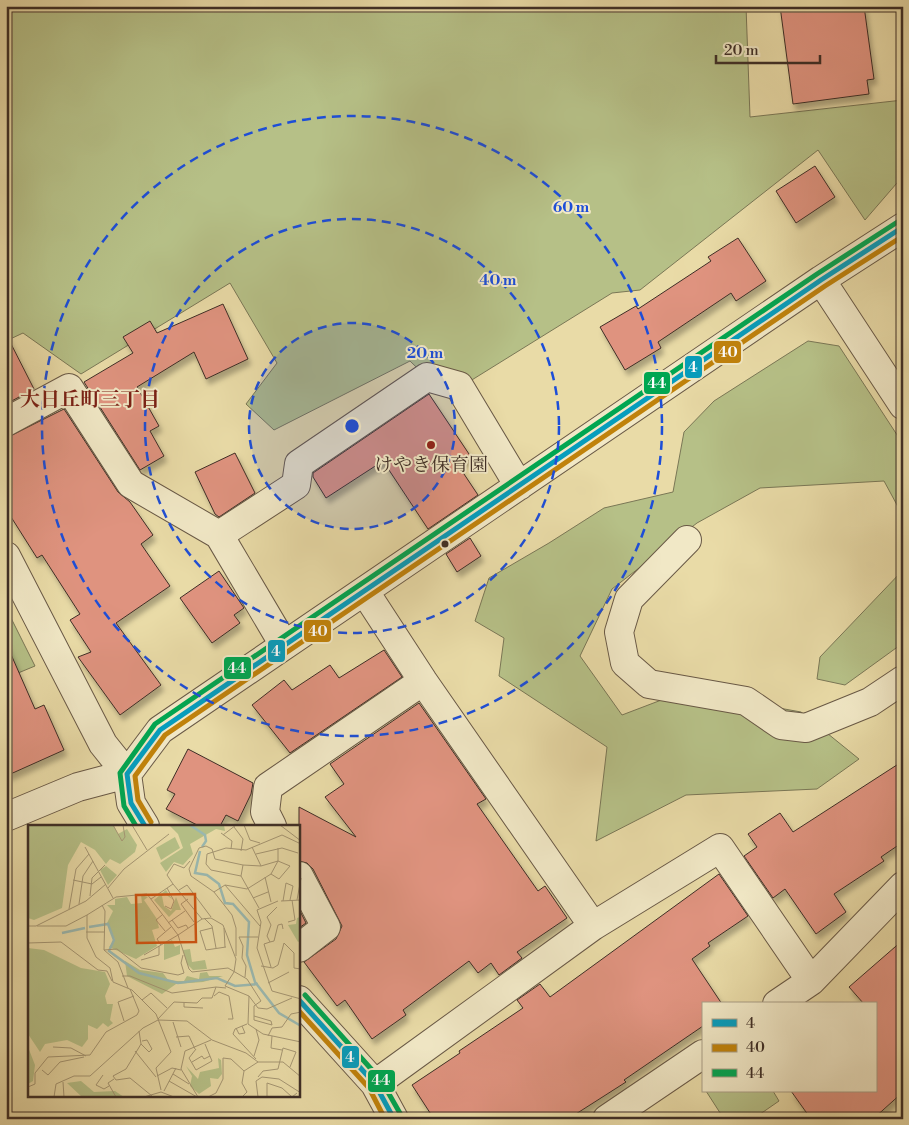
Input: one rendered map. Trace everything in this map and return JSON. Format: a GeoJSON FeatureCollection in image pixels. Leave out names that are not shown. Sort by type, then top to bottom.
{"type":"FeatureCollection","features":[{"type":"Feature","properties":{"kind":"street"},"geometry":{"type":"LineString","coordinates":[[6,817],[78,787],[127,774],[160,730],[821,280],[903,227]]}},
{"type":"Feature","properties":{"kind":"street"},"geometry":{"type":"LineString","coordinates":[[821,280],[903,405]]}},
{"type":"Feature","properties":{"kind":"street"},"geometry":{"type":"LineString","coordinates":[[219,535],[296,485],[299,464],[427,377],[459,386],[519,486]]}},
{"type":"Feature","properties":{"kind":"street"},"geometry":{"type":"LineString","coordinates":[[6,422],[69,388],[131,484],[219,535],[284,645]]}},
{"type":"Feature","properties":{"kind":"street"},"geometry":{"type":"LineString","coordinates":[[687,540],[629,599],[619,632],[625,663],[649,684],[746,701],[781,725],[806,728],[870,702],[903,680]]}},
{"type":"Feature","properties":{"kind":"street"},"geometry":{"type":"LineString","coordinates":[[6,556],[103,744],[127,774],[131,803],[144,825]]}},
{"type":"Feature","properties":{"kind":"street"},"geometry":{"type":"LineString","coordinates":[[365,592],[423,681],[593,926]]}},
{"type":"Feature","properties":{"kind":"street"},"geometry":{"type":"LineString","coordinates":[[272,825],[265,812],[268,787],[423,681]]}},
{"type":"Feature","properties":{"kind":"street"},"geometry":{"type":"LineString","coordinates":[[375,1084],[593,926],[720,848],[811,981]]}},
{"type":"Feature","properties":{"kind":"street"},"geometry":{"type":"LineString","coordinates":[[300,878],[326,927],[300,947]]}},
{"type":"Feature","properties":{"kind":"street"},"geometry":{"type":"LineString","coordinates":[[780,1002],[811,981],[903,886]]}},
{"type":"Feature","properties":{"kind":"street"},"geometry":{"type":"LineString","coordinates":[[300,1001],[375,1084],[394,1119]]}},
{"type":"Feature","properties":{"kind":"street"},"geometry":{"type":"LineString","coordinates":[[607,1119],[702,1055]]}},
{"type":"Feature","properties":{"kind":"green space"},"geometry":{"type":"Polygon","coordinates":[[[6,6],[746,6],[750,117],[903,100],[903,176],[865,220],[818,150],[640,290],[612,293],[446,396],[410,361],[274,430],[246,404],[277,363],[230,283],[81,374],[23,333],[6,341],[6,6]]]}},
{"type":"Feature","properties":{"kind":"green space"},"geometry":{"type":"Polygon","coordinates":[[[808,341],[839,346],[903,444],[903,516],[884,481],[760,488],[697,523],[612,589],[580,656],[622,715],[685,691],[801,712],[859,759],[817,789],[686,795],[596,841],[607,747],[499,676],[504,638],[475,621],[489,578],[604,508],[673,492],[684,432],[714,401],[808,341]]]}},
{"type":"Feature","properties":{"kind":"green space"},"geometry":{"type":"Polygon","coordinates":[[[903,570],[903,643],[845,685],[817,679],[820,657],[903,570]]]}},
{"type":"Feature","properties":{"kind":"green space"},"geometry":{"type":"Polygon","coordinates":[[[6,608],[35,666],[6,678],[6,608]]]}},
{"type":"Feature","properties":{"kind":"green space"},"geometry":{"type":"Polygon","coordinates":[[[707,1092],[774,1092],[779,1101],[753,1119],[724,1119],[707,1092]]]}},
{"type":"Feature","properties":{"kind":"building"},"geometry":{"type":"Polygon","coordinates":[[[780,6],[864,6],[874,79],[867,80],[869,94],[793,104],[780,6]]]}},
{"type":"Feature","properties":{"kind":"building"},"geometry":{"type":"Polygon","coordinates":[[[815,166],[835,197],[796,223],[776,191],[815,166]]]}},
{"type":"Feature","properties":{"kind":"building"},"geometry":{"type":"Polygon","coordinates":[[[738,238],[766,281],[736,301],[731,293],[658,342],[661,348],[625,370],[600,327],[636,306],[638,309],[711,261],[708,257],[738,238]]]}},
{"type":"Feature","properties":{"kind":"building"},"geometry":{"type":"Polygon","coordinates":[[[223,304],[248,359],[206,379],[194,352],[137,387],[159,426],[150,431],[164,456],[140,470],[84,382],[133,353],[123,337],[150,321],[157,333],[223,304]]]}},
{"type":"Feature","properties":{"kind":"building"},"geometry":{"type":"Polygon","coordinates":[[[6,334],[34,389],[6,404],[6,334]]]}},
{"type":"Feature","properties":{"kind":"building"},"geometry":{"type":"Polygon","coordinates":[[[429,394],[471,457],[458,465],[478,495],[428,529],[383,461],[326,498],[313,477],[313,473],[429,394]]]}},
{"type":"Feature","properties":{"kind":"building"},"geometry":{"type":"Polygon","coordinates":[[[64,409],[118,492],[130,502],[153,535],[141,544],[170,586],[116,623],[161,685],[120,715],[78,657],[91,652],[70,620],[80,614],[42,555],[37,558],[6,509],[6,438],[64,409]]]}},
{"type":"Feature","properties":{"kind":"building"},"geometry":{"type":"Polygon","coordinates":[[[235,453],[255,493],[219,517],[215,514],[195,472],[235,453]]]}},
{"type":"Feature","properties":{"kind":"building"},"geometry":{"type":"Polygon","coordinates":[[[470,538],[481,556],[457,572],[446,554],[470,538]]]}},
{"type":"Feature","properties":{"kind":"building"},"geometry":{"type":"Polygon","coordinates":[[[219,571],[244,608],[234,615],[240,623],[212,643],[180,598],[219,571]]]}},
{"type":"Feature","properties":{"kind":"building"},"geometry":{"type":"Polygon","coordinates":[[[6,643],[35,709],[44,705],[64,750],[6,776],[6,643]]]}},
{"type":"Feature","properties":{"kind":"building"},"geometry":{"type":"Polygon","coordinates":[[[384,650],[402,677],[290,753],[252,705],[284,680],[292,690],[330,665],[339,678],[384,650]]]}},
{"type":"Feature","properties":{"kind":"building"},"geometry":{"type":"Polygon","coordinates":[[[419,703],[486,799],[477,804],[538,891],[545,886],[567,918],[517,952],[522,958],[499,975],[491,963],[478,973],[469,961],[403,1010],[406,1015],[372,1039],[345,1000],[337,1006],[304,962],[336,939],[342,926],[313,869],[307,863],[300,861],[299,807],[356,837],[325,797],[344,784],[330,764],[419,703]]]}},
{"type":"Feature","properties":{"kind":"building"},"geometry":{"type":"Polygon","coordinates":[[[188,749],[253,783],[251,794],[238,821],[226,815],[221,825],[197,825],[166,809],[175,794],[167,790],[188,749]]]}},
{"type":"Feature","properties":{"kind":"building"},"geometry":{"type":"Polygon","coordinates":[[[903,761],[903,842],[881,857],[884,861],[834,894],[846,912],[816,934],[785,889],[773,898],[744,856],[757,847],[748,834],[780,813],[793,832],[903,761]]]}},
{"type":"Feature","properties":{"kind":"building"},"geometry":{"type":"Polygon","coordinates":[[[719,874],[748,916],[708,943],[710,946],[692,959],[721,1002],[702,1002],[702,1027],[624,1080],[626,1082],[568,1119],[434,1119],[412,1085],[523,1008],[517,1000],[540,984],[550,997],[719,874]]]}},
{"type":"Feature","properties":{"kind":"building"},"geometry":{"type":"Polygon","coordinates":[[[300,911],[306,923],[300,927],[300,911]]]}},
{"type":"Feature","properties":{"kind":"building"},"geometry":{"type":"Polygon","coordinates":[[[903,940],[903,1092],[873,1119],[811,1119],[792,1092],[876,1092],[876,1002],[862,1002],[849,987],[903,940]]]}},
{"type":"Feature","properties":{"kind":"transit line","name":"44"},"geometry":{"type":"LineString","coordinates":[[135,825],[124,806],[120,773],[155,724],[817,274],[899,221]]}},
{"type":"Feature","properties":{"kind":"transit line","name":"4"},"geometry":{"type":"LineString","coordinates":[[144,825],[131,803],[127,774],[160,730],[821,280],[903,227]]}},
{"type":"Feature","properties":{"kind":"transit line","name":"40"},"geometry":{"type":"LineString","coordinates":[[151,822],[138,800],[135,776],[165,735],[825,286],[903,236]]}},
{"type":"Feature","properties":{"kind":"transit line","name":"44"},"geometry":{"type":"LineString","coordinates":[[305,995],[381,1080],[401,1115]]}},
{"type":"Feature","properties":{"kind":"transit line","name":"4"},"geometry":{"type":"LineString","coordinates":[[300,1001],[375,1084],[394,1119]]}},
{"type":"Feature","properties":{"kind":"transit line","name":"40"},"geometry":{"type":"LineString","coordinates":[[300,1012],[369,1088],[385,1119]]}},
{"type":"Feature","properties":{"kind":"place","name":"けやき保育園"},"geometry":{"type":"Point","coordinates":[431,445]}},
{"type":"Feature","properties":{"kind":"district","name":"大日丘町三丁目"},"geometry":{"type":"Point","coordinates":[90,399]}}]}
